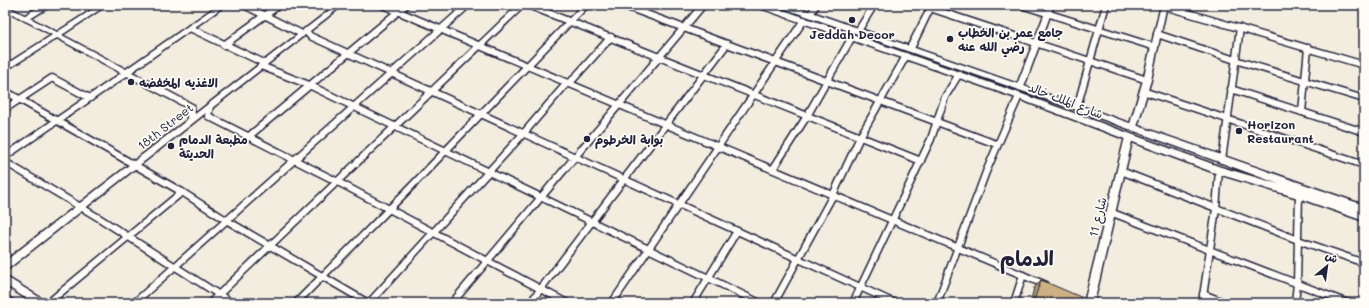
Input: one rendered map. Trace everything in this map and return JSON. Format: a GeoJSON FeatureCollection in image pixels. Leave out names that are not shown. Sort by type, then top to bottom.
{"type":"FeatureCollection","features":[{"type":"Feature","properties":{"kind":"main road","name":"شارع الملك خالد"},"geometry":{"type":"LineString","coordinates":[[760,5],[807,17],[1020,91],[1129,137],[1219,170],[1299,194],[1364,217]]}},
{"type":"Feature","properties":{"kind":"main road","name":"شارع الملك خالد"},"geometry":{"type":"LineString","coordinates":[[783,5],[807,17]]}},
{"type":"Feature","properties":{"kind":"main road","name":"شارع الملك خالد"},"geometry":{"type":"LineString","coordinates":[[908,52],[959,74],[1077,107],[1222,160],[1364,209]]}},
{"type":"Feature","properties":{"kind":"main road"},"geometry":{"type":"LineString","coordinates":[[1129,137],[1133,127]]}},
{"type":"Feature","properties":{"kind":"street"},"geometry":{"type":"LineString","coordinates":[[26,18],[47,5]]}},
{"type":"Feature","properties":{"kind":"street"},"geometry":{"type":"LineString","coordinates":[[5,68],[104,5]]}},
{"type":"Feature","properties":{"kind":"street"},"geometry":{"type":"LineString","coordinates":[[5,157],[223,5]]}},
{"type":"Feature","properties":{"kind":"street"},"geometry":{"type":"LineString","coordinates":[[244,5],[624,181],[895,303]]}},
{"type":"Feature","properties":{"kind":"street"},"geometry":{"type":"LineString","coordinates":[[224,45],[279,5]]}},
{"type":"Feature","properties":{"kind":"street","name":"18th Street"},"geometry":{"type":"LineString","coordinates":[[5,266],[340,5]]}},
{"type":"Feature","properties":{"kind":"street"},"geometry":{"type":"LineString","coordinates":[[382,5],[1050,287]]}},
{"type":"Feature","properties":{"kind":"street"},"geometry":{"type":"LineString","coordinates":[[248,137],[406,5]]}},
{"type":"Feature","properties":{"kind":"street"},"geometry":{"type":"LineString","coordinates":[[134,303],[468,5]]}},
{"type":"Feature","properties":{"kind":"street"},"geometry":{"type":"LineString","coordinates":[[210,303],[522,5]]}},
{"type":"Feature","properties":{"kind":"street"},"geometry":{"type":"LineString","coordinates":[[528,5],[921,161]]}},
{"type":"Feature","properties":{"kind":"street"},"geometry":{"type":"LineString","coordinates":[[296,303],[389,210],[444,151],[586,5]]}},
{"type":"Feature","properties":{"kind":"street"},"geometry":{"type":"LineString","coordinates":[[622,5],[996,144]]}},
{"type":"Feature","properties":{"kind":"street"},"geometry":{"type":"LineString","coordinates":[[636,10],[640,5]]}},
{"type":"Feature","properties":{"kind":"street"},"geometry":{"type":"LineString","coordinates":[[452,303],[576,158],[703,5]]}},
{"type":"Feature","properties":{"kind":"street"},"geometry":{"type":"LineString","coordinates":[[612,303],[718,146],[754,96],[807,17],[817,5]]}},
{"type":"Feature","properties":{"kind":"street"},"geometry":{"type":"LineString","coordinates":[[773,169],[874,5]]}},
{"type":"Feature","properties":{"kind":"street"},"geometry":{"type":"LineString","coordinates":[[920,5],[931,7],[1036,44],[1147,80]]}},
{"type":"Feature","properties":{"kind":"street"},"geometry":{"type":"LineString","coordinates":[[1021,5],[1155,47]]}},
{"type":"Feature","properties":{"kind":"street"},"geometry":{"type":"LineString","coordinates":[[936,303],[996,144],[1020,91],[1051,5]]}},
{"type":"Feature","properties":{"kind":"street"},"geometry":{"type":"LineString","coordinates":[[1077,107],[1106,5]]}},
{"type":"Feature","properties":{"kind":"street"},"geometry":{"type":"LineString","coordinates":[[1133,127],[1155,47],[1162,5],[1364,65]]}},
{"type":"Feature","properties":{"kind":"street"},"geometry":{"type":"LineString","coordinates":[[5,7],[191,107],[191,120]]}},
{"type":"Feature","properties":{"kind":"street"},"geometry":{"type":"LineString","coordinates":[[774,303],[833,195],[860,137],[908,52],[931,7]]}},
{"type":"Feature","properties":{"kind":"street"},"geometry":{"type":"LineString","coordinates":[[190,28],[263,65],[309,85],[541,198],[709,277],[760,303]]}},
{"type":"Feature","properties":{"kind":"street"},"geometry":{"type":"LineString","coordinates":[[1222,160],[1240,28]]}},
{"type":"Feature","properties":{"kind":"street"},"geometry":{"type":"LineString","coordinates":[[1157,34],[1235,60],[1364,99]]}},
{"type":"Feature","properties":{"kind":"street"},"geometry":{"type":"LineString","coordinates":[[5,91],[182,192],[226,220],[368,303],[611,38]]}},
{"type":"Feature","properties":{"kind":"street"},"geometry":{"type":"LineString","coordinates":[[530,303],[727,44]]}},
{"type":"Feature","properties":{"kind":"street"},"geometry":{"type":"LineString","coordinates":[[1302,112],[1308,48]]}},
{"type":"Feature","properties":{"kind":"street"},"geometry":{"type":"LineString","coordinates":[[853,303],[891,220],[931,139],[945,97],[959,74]]}},
{"type":"Feature","properties":{"kind":"street"},"geometry":{"type":"LineString","coordinates":[[5,109],[52,78],[90,98]]}},
{"type":"Feature","properties":{"kind":"street"},"geometry":{"type":"LineString","coordinates":[[1231,89],[1364,132]]}},
{"type":"Feature","properties":{"kind":"street"},"geometry":{"type":"LineString","coordinates":[[1143,91],[1364,165]]}},
{"type":"Feature","properties":{"kind":"street"},"geometry":{"type":"LineString","coordinates":[[210,106],[208,116],[434,232],[487,262],[567,303]]}},
{"type":"Feature","properties":{"kind":"street","name":"شارع 11"},"geometry":{"type":"LineString","coordinates":[[1089,300],[1129,137]]}},
{"type":"Feature","properties":{"kind":"street"},"geometry":{"type":"LineString","coordinates":[[5,162],[129,237],[232,303]]}},
{"type":"Feature","properties":{"kind":"street"},"geometry":{"type":"LineString","coordinates":[[1202,303],[1216,209],[1219,170]]}},
{"type":"Feature","properties":{"kind":"street"},"geometry":{"type":"LineString","coordinates":[[1121,171],[1216,209],[1364,263]]}},
{"type":"Feature","properties":{"kind":"street"},"geometry":{"type":"LineString","coordinates":[[48,303],[182,192]]}},
{"type":"Feature","properties":{"kind":"street"},"geometry":{"type":"LineString","coordinates":[[1295,303],[1297,283],[1299,194]]}},
{"type":"Feature","properties":{"kind":"street"},"geometry":{"type":"LineString","coordinates":[[1110,212],[1348,303]]}},
{"type":"Feature","properties":{"kind":"street"},"geometry":{"type":"LineString","coordinates":[[693,303],[737,231]]}},
{"type":"Feature","properties":{"kind":"street"},"geometry":{"type":"LineString","coordinates":[[1014,303],[1023,275]]}},
{"type":"Feature","properties":{"kind":"street"},"geometry":{"type":"LineString","coordinates":[[5,280],[41,303]]}},
{"type":"Feature","properties":{"kind":"street"},"geometry":{"type":"LineString","coordinates":[[1203,294],[1226,303]]}},
{"type":"Feature","properties":{"kind":"street"},"geometry":{"type":"LineString","coordinates":[[5,299],[10,303]]}},
{"type":"Feature","properties":{"kind":"building"},"geometry":{"type":"Polygon","coordinates":[[[1041,280],[1090,301],[1089,303],[1033,303],[1041,280]]]}},
{"type":"Feature","properties":{"kind":"place","name":"Jeddah Decor"},"geometry":{"type":"Point","coordinates":[852,20]}},
{"type":"Feature","properties":{"kind":"place","name":"جامع عمر بن الخطاب رضي الله عنه"},"geometry":{"type":"Point","coordinates":[950,39]}},
{"type":"Feature","properties":{"kind":"place","name":"الاغذيه المخفضه"},"geometry":{"type":"Point","coordinates":[131,82]}},
{"type":"Feature","properties":{"kind":"place","name":"Horizon Restaurant"},"geometry":{"type":"Point","coordinates":[1239,131]}},
{"type":"Feature","properties":{"kind":"place","name":"بوابة الخرطوم"},"geometry":{"type":"Point","coordinates":[587,139]}},
{"type":"Feature","properties":{"kind":"place","name":"مطبعة الدمام الحديثة"},"geometry":{"type":"Point","coordinates":[171,146]}},
{"type":"Feature","properties":{"kind":"district","name":"الدمام"},"geometry":{"type":"Point","coordinates":[1027,258]}}]}
